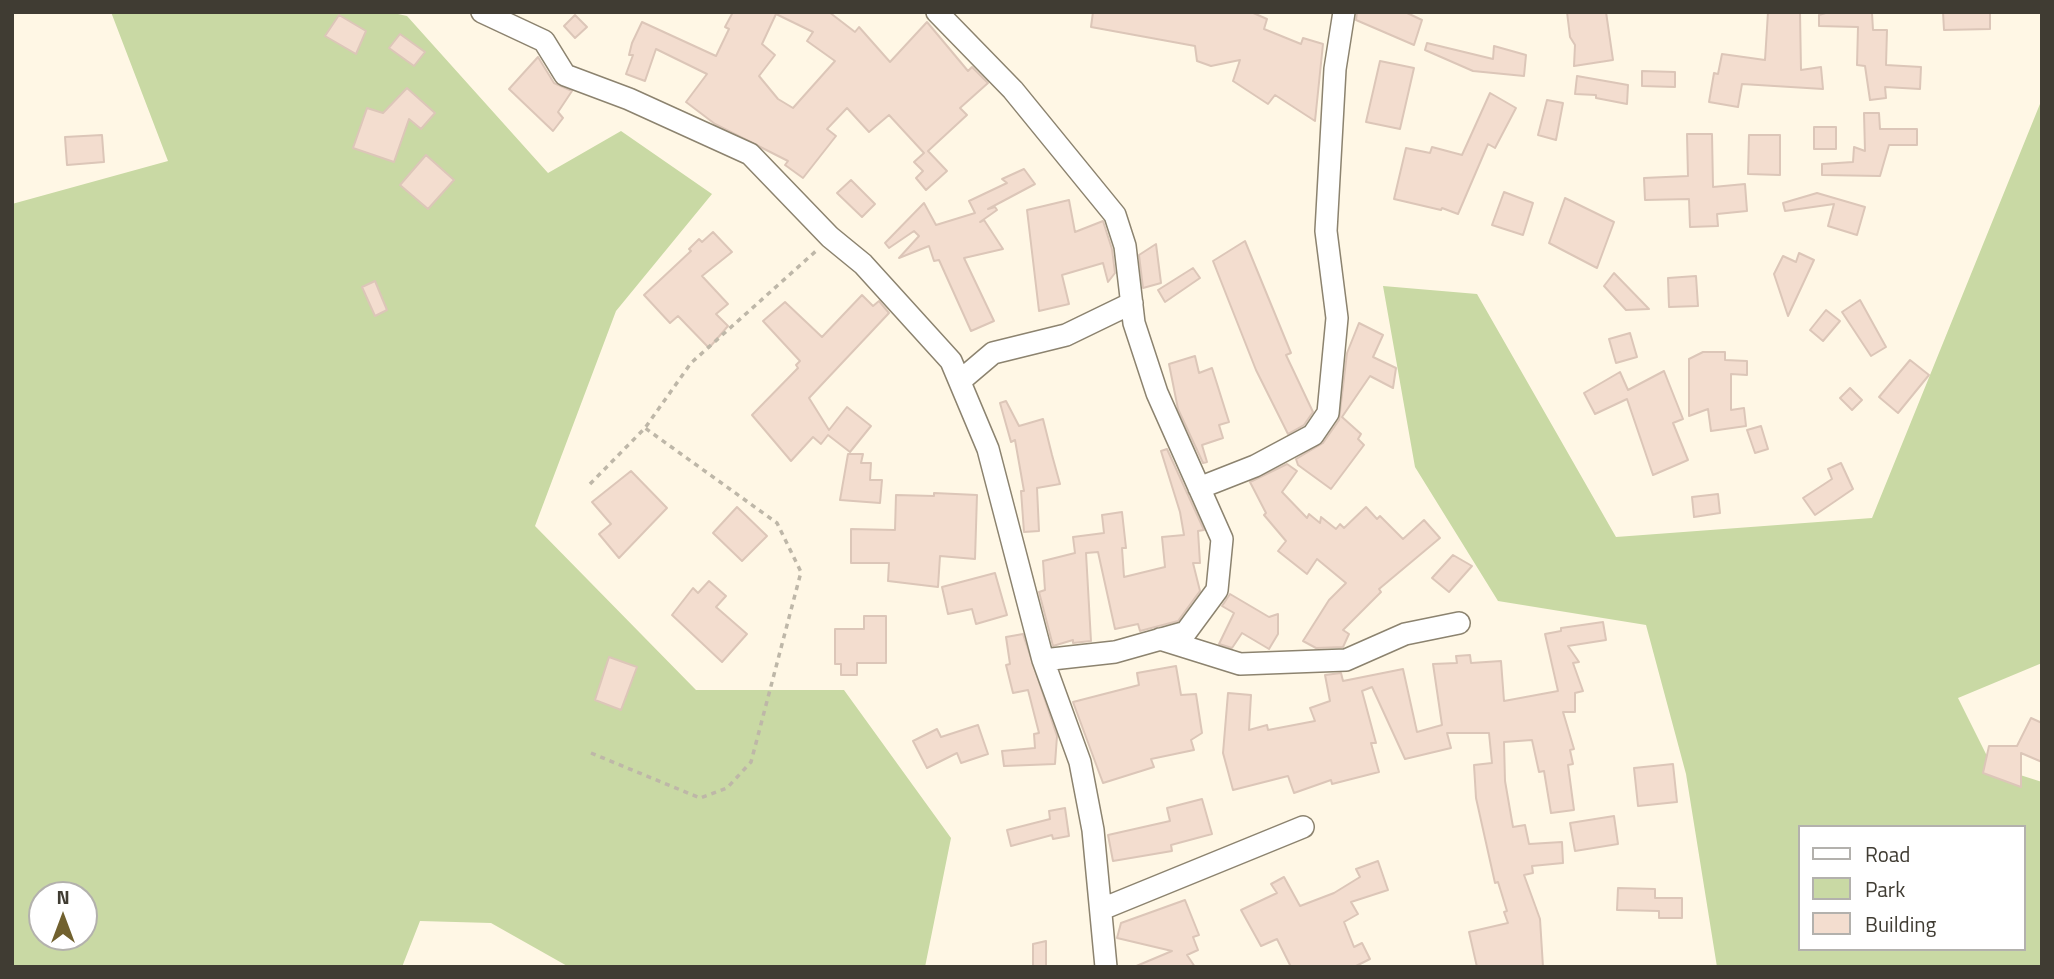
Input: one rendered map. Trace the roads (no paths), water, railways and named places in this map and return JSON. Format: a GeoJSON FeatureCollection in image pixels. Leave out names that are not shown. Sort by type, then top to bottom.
{"type":"FeatureCollection","features":[{"type":"Feature","properties":{"kind":"street"},"geometry":{"type":"LineString","coordinates":[[482,12],[544,41],[565,75],[629,99],[750,154],[830,237],[863,264],[951,361],[988,449],[1043,660],[1080,762],[1093,830],[1105,967]]}},
{"type":"Feature","properties":{"kind":"street"},"geometry":{"type":"LineString","coordinates":[[937,12],[1013,90],[1115,215],[1125,246],[1134,323],[1157,393],[1222,539],[1217,590],[1186,632],[1115,652],[1043,660]]}},
{"type":"Feature","properties":{"kind":"street"},"geometry":{"type":"LineString","coordinates":[[1199,488],[1255,466],[1313,435],[1328,413],[1338,318],[1326,231],[1335,69],[1343,12]]}},
{"type":"Feature","properties":{"kind":"street"},"geometry":{"type":"LineString","coordinates":[[960,381],[993,353],[1066,335],[1132,303]]}},
{"type":"Feature","properties":{"kind":"street"},"geometry":{"type":"LineString","coordinates":[[1160,639],[1240,664],[1346,660],[1405,634],[1459,623]]}},
{"type":"Feature","properties":{"kind":"street"},"geometry":{"type":"LineString","coordinates":[[1102,909],[1303,827]]}}]}
